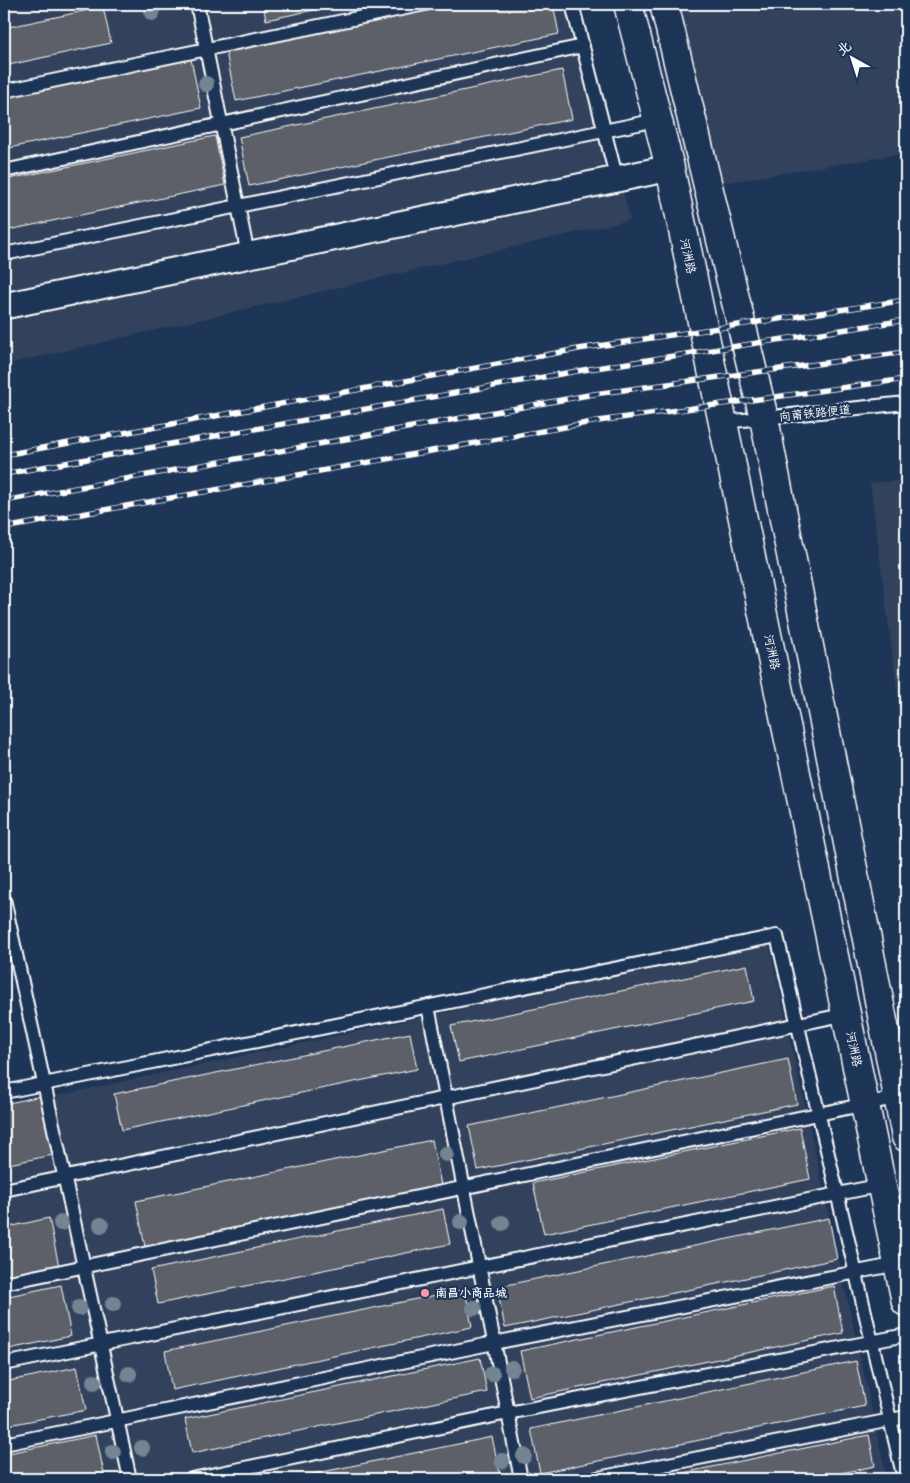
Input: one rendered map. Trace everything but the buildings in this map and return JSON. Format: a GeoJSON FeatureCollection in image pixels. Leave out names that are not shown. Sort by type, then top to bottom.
{"type":"FeatureCollection","features":[{"type":"Feature","properties":{"kind":"main road","name":"河洲路"},"geometry":{"type":"LineString","coordinates":[[628,4],[670,168],[906,1302]]}},
{"type":"Feature","properties":{"kind":"main road"},"geometry":{"type":"LineString","coordinates":[[664,4],[764,418],[902,1097],[906,1137]]}},
{"type":"Feature","properties":{"kind":"street"},"geometry":{"type":"LineString","coordinates":[[4,306],[670,168]]}},
{"type":"Feature","properties":{"kind":"lane"},"geometry":{"type":"LineString","coordinates":[[197,4],[240,204],[248,256]]}},
{"type":"Feature","properties":{"kind":"lane"},"geometry":{"type":"LineString","coordinates":[[4,91],[425,4]]}},
{"type":"Feature","properties":{"kind":"lane"},"geometry":{"type":"LineString","coordinates":[[572,4],[617,180]]}},
{"type":"Feature","properties":{"kind":"lane"},"geometry":{"type":"LineString","coordinates":[[4,171],[583,46]]}},
{"type":"Feature","properties":{"kind":"lane"},"geometry":{"type":"LineString","coordinates":[[4,254],[240,204],[658,120]]}},
{"type":"Feature","properties":{"kind":"lane","name":"向莆铁路便道"},"geometry":{"type":"LineString","coordinates":[[724,422],[906,403]]}},
{"type":"Feature","properties":{"kind":"lane"},"geometry":{"type":"LineString","coordinates":[[4,899],[130,1479]]}},
{"type":"Feature","properties":{"kind":"lane"},"geometry":{"type":"LineString","coordinates":[[4,1092],[777,936],[904,1479]]}},
{"type":"Feature","properties":{"kind":"lane"},"geometry":{"type":"LineString","coordinates":[[428,1006],[521,1479]]}},
{"type":"Feature","properties":{"kind":"lane"},"geometry":{"type":"LineString","coordinates":[[4,1190],[445,1096],[847,1014]]}},
{"type":"Feature","properties":{"kind":"lane"},"geometry":{"type":"LineString","coordinates":[[4,1283],[463,1187],[866,1106],[902,1097]]}},
{"type":"Feature","properties":{"kind":"lane"},"geometry":{"type":"LineString","coordinates":[[4,1364],[882,1185]]}},
{"type":"Feature","properties":{"kind":"lane"},"geometry":{"type":"LineString","coordinates":[[4,1444],[494,1343],[898,1264]]}},
{"type":"Feature","properties":{"kind":"lane"},"geometry":{"type":"LineString","coordinates":[[192,1479],[508,1413],[906,1335]]}},
{"type":"Feature","properties":{"kind":"lane"},"geometry":{"type":"LineString","coordinates":[[593,1479],[906,1417]]}},
{"type":"Feature","properties":{"kind":"shaded area"},"geometry":{"type":"Polygon","coordinates":[[[4,4],[578,4],[630,220],[4,365],[4,4]]]}},
{"type":"Feature","properties":{"kind":"shaded area"},"geometry":{"type":"Polygon","coordinates":[[[676,4],[906,4],[906,153],[717,184],[676,4]]]}},
{"type":"Feature","properties":{"kind":"shaded area"},"geometry":{"type":"Polygon","coordinates":[[[906,480],[906,758],[870,483],[906,480]]]}},
{"type":"Feature","properties":{"kind":"shaded area","name":"南昌小商品城"},"geometry":{"type":"Polygon","coordinates":[[[769,943],[887,1479],[4,1479],[4,1107],[769,943]]]}},
{"type":"Feature","properties":{"kind":"railway"},"geometry":{"type":"LineString","coordinates":[[4,455],[578,349],[906,300]]}},
{"type":"Feature","properties":{"kind":"railway"},"geometry":{"type":"LineString","coordinates":[[4,474],[583,370],[906,320]]}},
{"type":"Feature","properties":{"kind":"railway"},"geometry":{"type":"LineString","coordinates":[[4,501],[594,394],[906,352]]}},
{"type":"Feature","properties":{"kind":"railway"},"geometry":{"type":"LineString","coordinates":[[4,528],[598,421],[906,379]]}},
{"type":"Feature","properties":{"kind":"place","name":"南昌小商品城"},"geometry":{"type":"Point","coordinates":[425,1293]}}]}
